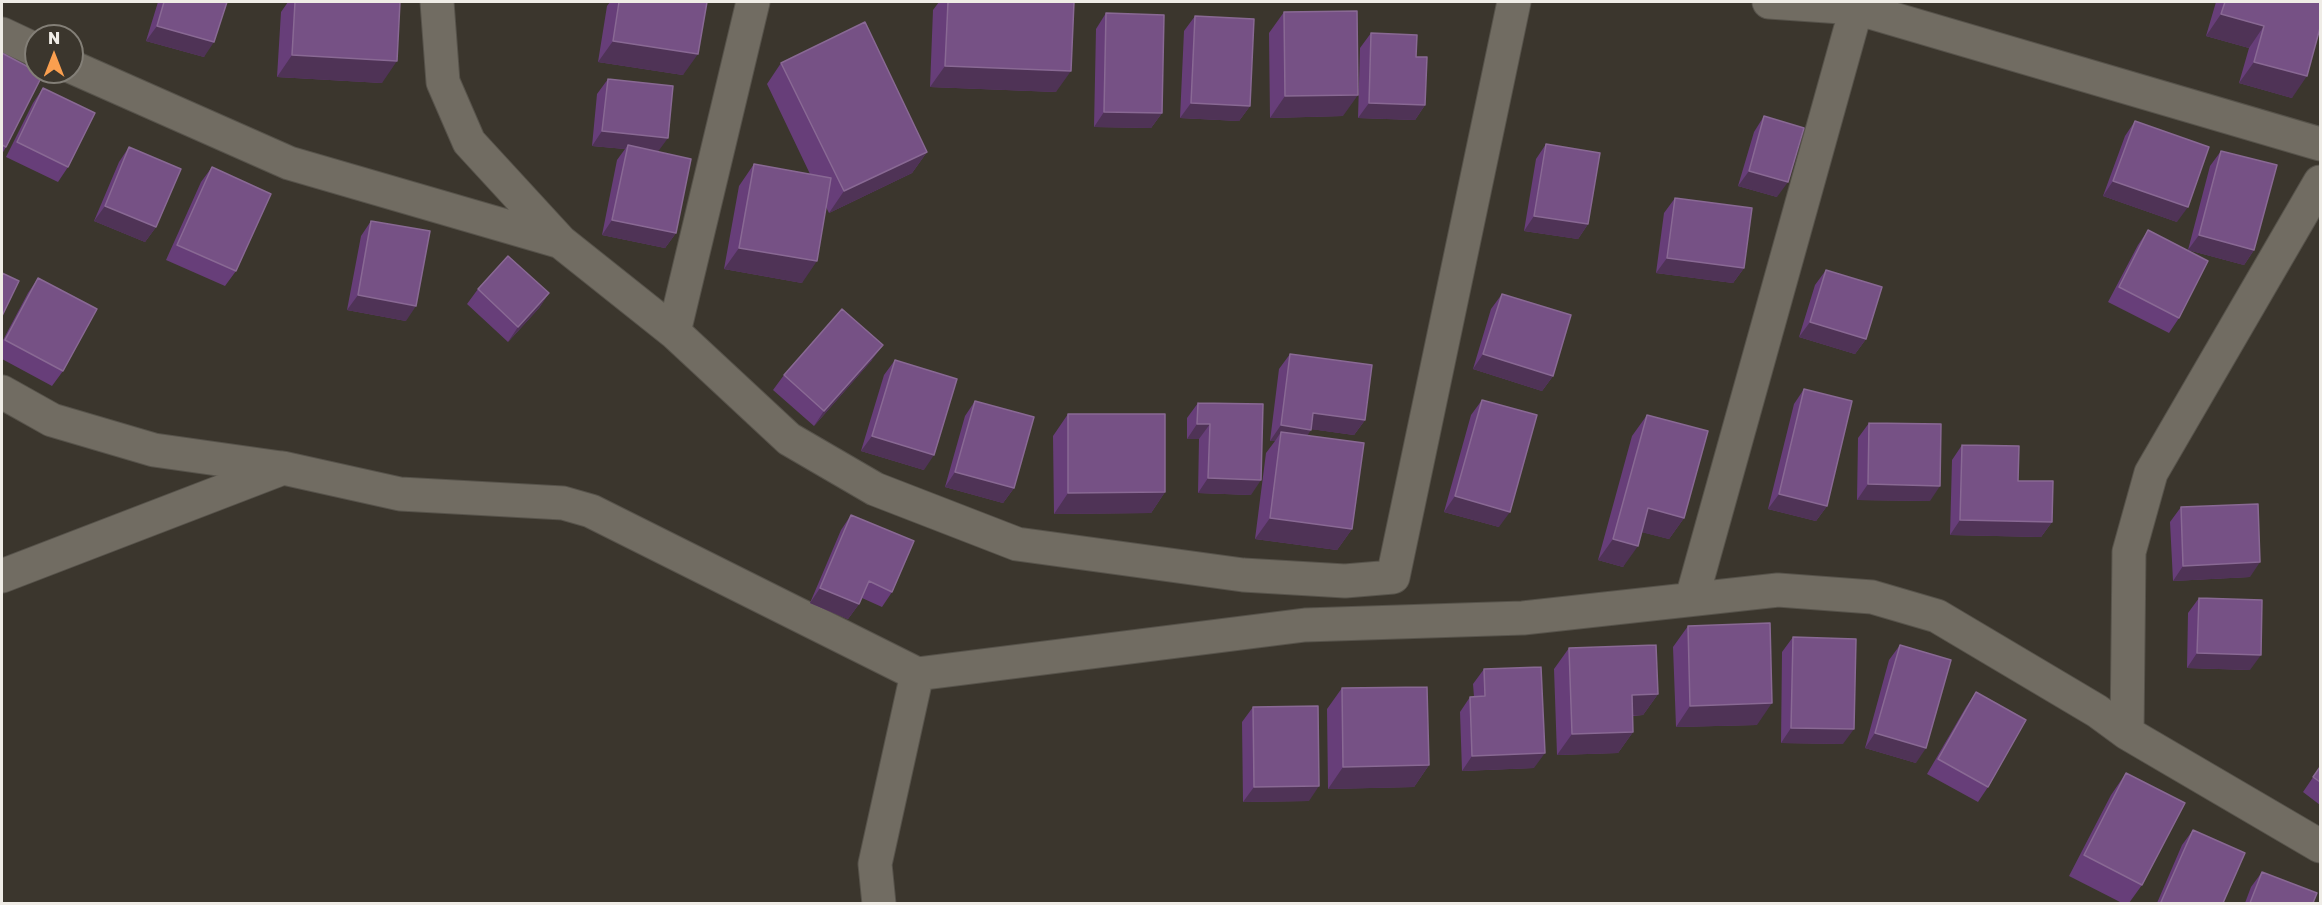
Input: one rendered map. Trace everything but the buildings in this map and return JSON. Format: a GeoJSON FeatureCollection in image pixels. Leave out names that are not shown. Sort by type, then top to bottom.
{"type":"FeatureCollection","features":[{"type":"Feature","properties":{"kind":"street"},"geometry":{"type":"LineString","coordinates":[[436,2],[443,81],[469,142],[561,242],[674,332],[789,439],[875,489],[1017,544],[1243,575],[1345,581],[1393,577]]}},
{"type":"Feature","properties":{"kind":"street"},"geometry":{"type":"LineString","coordinates":[[674,332],[753,2]]}},
{"type":"Feature","properties":{"kind":"street"},"geometry":{"type":"LineString","coordinates":[[1393,621],[1393,577],[1514,2]]}},
{"type":"Feature","properties":{"kind":"street"},"geometry":{"type":"LineString","coordinates":[[1769,2],[1857,5],[2320,144]]}},
{"type":"Feature","properties":{"kind":"street"},"geometry":{"type":"LineString","coordinates":[[1692,598],[1857,5]]}},
{"type":"Feature","properties":{"kind":"street"},"geometry":{"type":"LineString","coordinates":[[2,34],[24,44]]}},
{"type":"Feature","properties":{"kind":"street"},"geometry":{"type":"LineString","coordinates":[[84,72],[289,163],[561,242]]}},
{"type":"Feature","properties":{"kind":"street"},"geometry":{"type":"LineString","coordinates":[[2127,733],[2129,552],[2151,473],[2320,182]]}},
{"type":"Feature","properties":{"kind":"street"},"geometry":{"type":"LineString","coordinates":[[2,392],[52,420],[154,450],[283,468],[400,494],[563,502],[591,511],[917,674],[1305,625],[1523,618],[1778,590],[1872,597],[1937,616],[2097,711],[2127,733],[2320,846]]}},
{"type":"Feature","properties":{"kind":"street"},"geometry":{"type":"LineString","coordinates":[[2,576],[283,468]]}},
{"type":"Feature","properties":{"kind":"street"},"geometry":{"type":"LineString","coordinates":[[879,903],[875,864],[917,674]]}}]}
